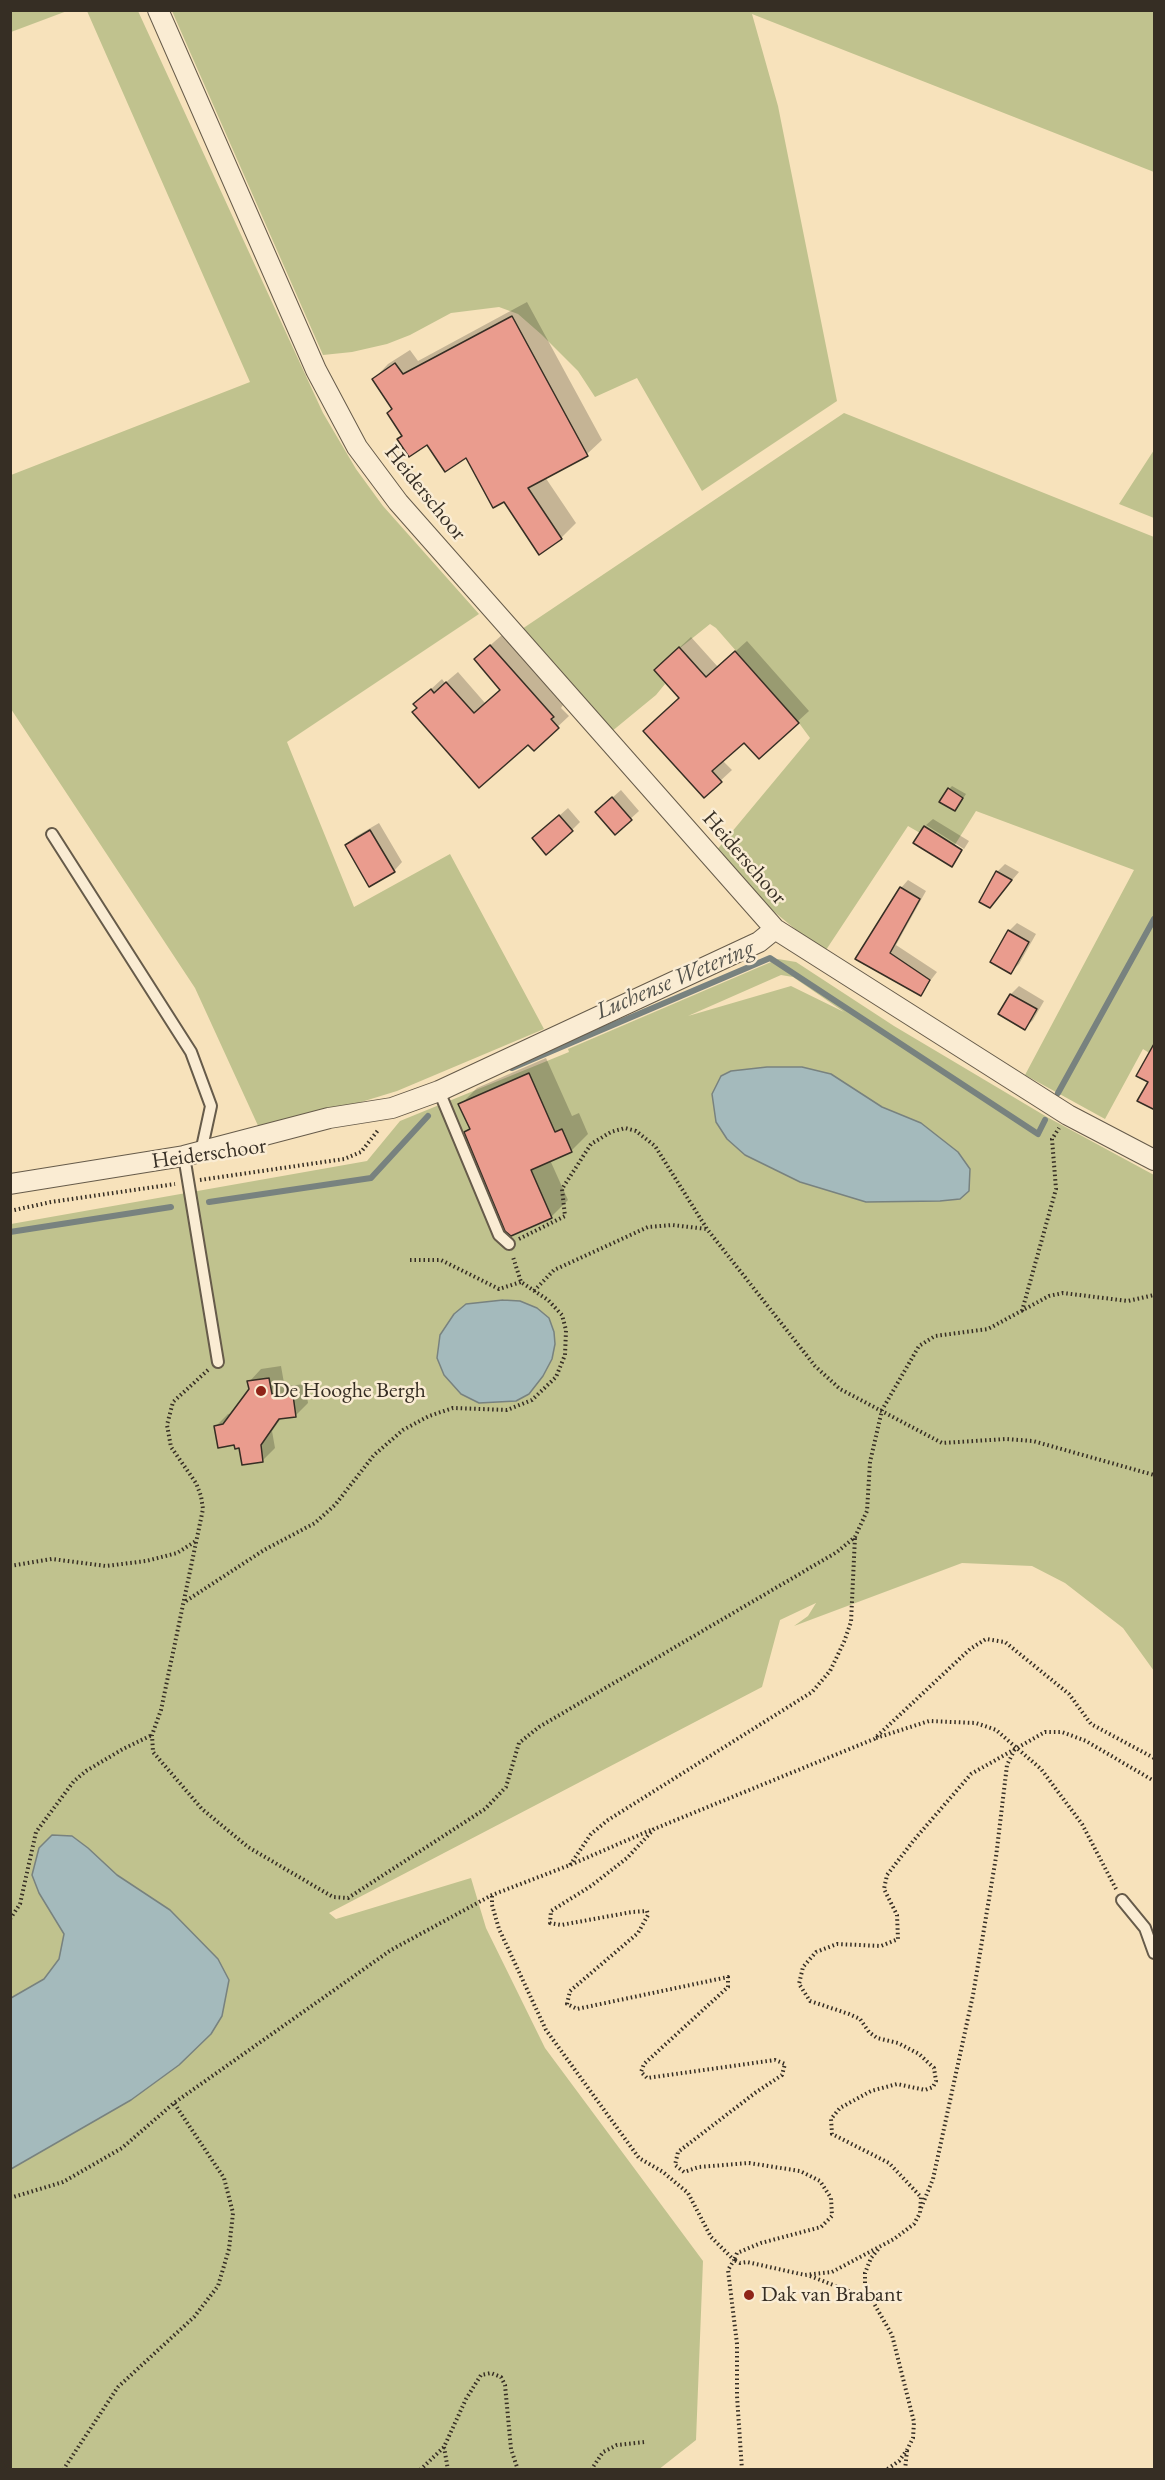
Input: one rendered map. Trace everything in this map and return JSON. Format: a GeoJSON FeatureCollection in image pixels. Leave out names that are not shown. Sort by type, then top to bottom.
{"type":"FeatureCollection","features":[{"type":"Feature","properties":{"kind":"street","name":"Heiderschoor"},"geometry":{"type":"LineString","coordinates":[[158,10],[316,370],[357,447],[398,502],[774,929],[1068,1115],[1155,1160]]}},
{"type":"Feature","properties":{"kind":"street","name":"Heiderschoor"},"geometry":{"type":"LineString","coordinates":[[10,1184],[192,1154],[329,1119],[392,1108],[439,1091],[759,942],[774,929]]}},
{"type":"Feature","properties":{"kind":"lane"},"geometry":{"type":"LineString","coordinates":[[52,834],[191,1052],[211,1106],[192,1154],[188,1182],[218,1362]]}},
{"type":"Feature","properties":{"kind":"lane"},"geometry":{"type":"LineString","coordinates":[[439,1091],[498,1235],[509,1244]]}},
{"type":"Feature","properties":{"kind":"lane"},"geometry":{"type":"LineString","coordinates":[[1122,1900],[1150,1928],[1155,1953]]}},
{"type":"Feature","properties":{"kind":"path","name":"Heiderschoor"},"geometry":{"type":"LineString","coordinates":[[10,1211],[51,1202],[344,1159],[361,1152],[392,1108]]}},
{"type":"Feature","properties":{"kind":"path"},"geometry":{"type":"LineString","coordinates":[[1022,1311],[1056,1189],[1052,1139],[1068,1115]]}},
{"type":"Feature","properties":{"kind":"path"},"geometry":{"type":"LineString","coordinates":[[185,1602],[264,1550],[315,1523],[335,1504],[374,1455],[403,1430],[429,1416],[453,1408],[507,1410],[532,1400],[556,1377],[565,1355],[566,1346],[562,1315],[548,1300],[521,1282],[509,1244],[566,1216],[562,1189],[578,1162],[591,1144],[611,1132],[625,1128],[636,1131],[655,1146],[707,1229],[815,1366],[840,1389],[942,1443],[1006,1439],[1033,1441],[1155,1475]]}},
{"type":"Feature","properties":{"kind":"path"},"geometry":{"type":"LineString","coordinates":[[534,1291],[554,1270],[648,1227],[672,1225],[707,1229]]}},
{"type":"Feature","properties":{"kind":"path"},"geometry":{"type":"LineString","coordinates":[[410,1260],[441,1260],[499,1289],[521,1282]]}},
{"type":"Feature","properties":{"kind":"path"},"geometry":{"type":"LineString","coordinates":[[570,1865],[591,1834],[608,1820],[812,1692],[830,1671],[851,1622],[855,1537],[867,1511],[870,1462],[882,1410],[919,1347],[935,1336],[988,1329],[1049,1296],[1064,1293],[1128,1301],[1155,1295]]}},
{"type":"Feature","properties":{"kind":"path"},"geometry":{"type":"LineString","coordinates":[[218,1362],[173,1402],[167,1425],[171,1447],[196,1483],[203,1509],[161,1710],[152,1735],[153,1752],[202,1809],[248,1847],[333,1897],[348,1898],[485,1809],[506,1787],[519,1743],[539,1727],[837,1552],[855,1537]]}},
{"type":"Feature","properties":{"kind":"path"},"geometry":{"type":"LineString","coordinates":[[10,1566],[52,1559],[106,1566],[146,1562],[177,1553],[197,1541]]}},
{"type":"Feature","properties":{"kind":"path"},"geometry":{"type":"LineString","coordinates":[[874,1739],[970,1649],[986,1639],[1005,1642],[1069,1694],[1091,1724],[1155,1758]]}},
{"type":"Feature","properties":{"kind":"path"},"geometry":{"type":"LineString","coordinates":[[10,2198],[63,2181],[122,2148],[174,2103],[391,1950],[492,1895],[874,1739],[929,1721],[976,1723],[996,1730],[1041,1769],[1082,1824],[1122,1900]]}},
{"type":"Feature","properties":{"kind":"path"},"geometry":{"type":"LineString","coordinates":[[920,2213],[921,2197],[889,2163],[832,2134],[831,2119],[840,2108],[872,2091],[897,2084],[926,2090],[933,2087],[936,2081],[934,2068],[919,2054],[898,2043],[877,2038],[869,2032],[860,2019],[810,2001],[799,1984],[803,1967],[816,1952],[837,1944],[880,1946],[898,1939],[897,1915],[884,1889],[887,1875],[971,1774],[1016,1746],[1045,1732],[1062,1732],[1086,1741],[1155,1781]]}},
{"type":"Feature","properties":{"kind":"path"},"geometry":{"type":"LineString","coordinates":[[10,1919],[20,1904],[36,1832],[74,1781],[86,1771],[152,1735]]}},
{"type":"Feature","properties":{"kind":"path"},"geometry":{"type":"LineString","coordinates":[[807,2275],[832,2272],[914,2224],[920,2213],[933,2179],[973,1995],[996,1857],[1007,1765],[1016,1746]]}},
{"type":"Feature","properties":{"kind":"path"},"geometry":{"type":"LineString","coordinates":[[654,1829],[627,1858],[591,1886],[551,1911],[550,1923],[561,1925],[632,1912],[647,1911],[648,1915],[638,1933],[570,1991],[567,2004],[577,2009],[728,1977],[728,1987],[644,2064],[641,2072],[646,2078],[775,2060],[785,2064],[782,2075],[678,2152],[675,2165],[684,2172],[699,2168],[749,2163],[800,2170],[819,2181],[831,2198],[832,2216],[821,2227],[761,2243],[737,2253],[728,2270],[737,2344],[737,2396],[742,2469]]}},
{"type":"Feature","properties":{"kind":"path"},"geometry":{"type":"LineString","coordinates":[[492,1895],[492,1905],[499,1929],[546,2030],[639,2158],[663,2172],[688,2193],[711,2238],[740,2263],[747,2262],[807,2275],[872,2300]]}},
{"type":"Feature","properties":{"kind":"path"},"geometry":{"type":"LineString","coordinates":[[63,2469],[118,2387],[194,2317],[218,2286],[229,2249],[233,2213],[224,2178],[174,2103]]}},
{"type":"Feature","properties":{"kind":"path"},"geometry":{"type":"LineString","coordinates":[[881,2245],[871,2258],[865,2273],[865,2288],[892,2335],[914,2422],[913,2438],[907,2450],[899,2461],[886,2469]]}},
{"type":"Feature","properties":{"kind":"path"},"geometry":{"type":"LineString","coordinates":[[420,2469],[444,2447],[481,2375],[491,2373],[501,2377],[505,2385],[511,2449],[518,2469]]}},
{"type":"Feature","properties":{"kind":"path"},"geometry":{"type":"LineString","coordinates":[[591,2469],[603,2452],[618,2445],[644,2442]]}},
{"type":"Feature","properties":{"kind":"path"},"geometry":{"type":"LineString","coordinates":[[444,2447],[448,2469]]}},
{"type":"Feature","properties":{"kind":"path"},"geometry":{"type":"LineString","coordinates":[[905,2469],[907,2450]]}},
{"type":"Feature","properties":{"kind":"green space"},"geometry":{"type":"Polygon","coordinates":[[[11,10],[67,10],[67,11],[11,32],[11,10]]]}},
{"type":"Feature","properties":{"kind":"green space"},"geometry":{"type":"Polygon","coordinates":[[[87,11],[138,11],[323,413],[356,469],[383,506],[479,614],[287,742],[354,907],[450,854],[544,1029],[397,1091],[296,1122],[260,1130],[195,988],[11,709],[11,475],[250,382],[87,11]]]}},
{"type":"Feature","properties":{"kind":"green space"},"geometry":{"type":"Polygon","coordinates":[[[172,11],[1154,11],[1154,172],[752,14],[778,106],[837,401],[702,491],[637,378],[595,397],[578,371],[542,335],[518,314],[499,307],[451,313],[410,335],[387,344],[352,352],[323,355],[172,11]]]}},
{"type":"Feature","properties":{"kind":"green space"},"geometry":{"type":"Polygon","coordinates":[[[844,413],[1154,537],[1154,1056],[1143,1049],[1105,1119],[1025,1075],[1134,870],[976,811],[951,851],[908,826],[824,953],[766,905],[716,851],[810,738],[716,628],[710,624],[654,669],[665,684],[656,695],[611,732],[522,629],[844,413]]]}},
{"type":"Feature","properties":{"kind":"green space"},"geometry":{"type":"Polygon","coordinates":[[[1154,450],[1154,518],[1119,504],[1154,450]]]}},
{"type":"Feature","properties":{"kind":"green space"},"geometry":{"type":"Polygon","coordinates":[[[778,959],[796,962],[894,1026],[1047,1117],[1154,1175],[1154,1671],[1123,1628],[1065,1583],[1032,1566],[962,1563],[794,1626],[808,1616],[816,1603],[780,1620],[762,1687],[329,1913],[336,1919],[471,1878],[486,1928],[545,2048],[703,2261],[696,2440],[658,2470],[11,2470],[11,1224],[367,1161],[400,1121],[569,1052],[568,1049],[778,959]],[[781,975],[688,1016],[791,986],[844,1012],[793,977],[781,975]]]}},
{"type":"Feature","properties":{"kind":"shaded area"},"geometry":{"type":"Polygon","coordinates":[[[767,1067],[802,1067],[831,1074],[882,1107],[921,1123],[958,1152],[970,1169],[969,1191],[960,1199],[866,1202],[800,1182],[745,1155],[727,1139],[716,1122],[712,1094],[721,1076],[731,1071],[767,1067]]]}},
{"type":"Feature","properties":{"kind":"shaded area"},"geometry":{"type":"Polygon","coordinates":[[[503,1300],[520,1301],[537,1308],[549,1318],[555,1344],[552,1359],[543,1376],[529,1394],[516,1401],[479,1403],[461,1394],[444,1375],[437,1358],[440,1335],[454,1314],[466,1304],[503,1300]]]}},
{"type":"Feature","properties":{"kind":"shaded area"},"geometry":{"type":"Polygon","coordinates":[[[52,1835],[72,1836],[117,1875],[170,1910],[218,1959],[229,1980],[222,2016],[211,2034],[179,2065],[131,2100],[11,2169],[11,1998],[44,1979],[59,1959],[64,1934],[39,1893],[32,1875],[39,1848],[52,1835]]]}},
{"type":"Feature","properties":{"kind":"building"},"geometry":{"type":"Polygon","coordinates":[[[512,316],[588,456],[528,488],[562,539],[539,555],[504,502],[493,508],[466,458],[445,472],[427,445],[409,457],[397,439],[402,436],[387,413],[392,409],[372,379],[395,363],[403,374],[512,316]]]}},
{"type":"Feature","properties":{"kind":"building"},"geometry":{"type":"Polygon","coordinates":[[[490,645],[554,717],[551,719],[559,728],[534,751],[528,745],[479,788],[412,712],[417,708],[413,704],[431,689],[434,693],[446,682],[474,713],[500,690],[474,659],[490,645]]]}},
{"type":"Feature","properties":{"kind":"building"},"geometry":{"type":"Polygon","coordinates":[[[679,647],[706,677],[735,651],[799,723],[759,759],[744,743],[712,771],[722,782],[704,798],[643,731],[679,698],[654,670],[679,647]]]}},
{"type":"Feature","properties":{"kind":"building"},"geometry":{"type":"Polygon","coordinates":[[[948,788],[963,798],[955,811],[939,802],[948,788]]]}},
{"type":"Feature","properties":{"kind":"building"},"geometry":{"type":"Polygon","coordinates":[[[612,797],[632,820],[615,835],[595,812],[612,797]]]}},
{"type":"Feature","properties":{"kind":"building"},"geometry":{"type":"Polygon","coordinates":[[[559,815],[573,831],[546,855],[532,838],[559,815]]]}},
{"type":"Feature","properties":{"kind":"building"},"geometry":{"type":"Polygon","coordinates":[[[924,826],[962,850],[952,867],[913,843],[924,826]]]}},
{"type":"Feature","properties":{"kind":"building"},"geometry":{"type":"Polygon","coordinates":[[[370,830],[395,872],[369,887],[345,845],[370,830]]]}},
{"type":"Feature","properties":{"kind":"building"},"geometry":{"type":"Polygon","coordinates":[[[996,871],[1012,880],[990,908],[979,902],[996,871]]]}},
{"type":"Feature","properties":{"kind":"building"},"geometry":{"type":"Polygon","coordinates":[[[900,887],[920,899],[890,953],[930,980],[921,996],[855,959],[900,887]]]}},
{"type":"Feature","properties":{"kind":"building"},"geometry":{"type":"Polygon","coordinates":[[[1008,930],[1029,942],[1011,974],[990,962],[1008,930]]]}},
{"type":"Feature","properties":{"kind":"building"},"geometry":{"type":"Polygon","coordinates":[[[1010,994],[1037,1009],[1025,1030],[998,1014],[1010,994]]]}},
{"type":"Feature","properties":{"kind":"building"},"geometry":{"type":"Polygon","coordinates":[[[1155,1042],[1155,1110],[1137,1101],[1148,1082],[1136,1076],[1155,1042]]]}},
{"type":"Feature","properties":{"kind":"building"},"geometry":{"type":"Polygon","coordinates":[[[529,1073],[555,1132],[562,1129],[572,1152],[531,1170],[552,1218],[511,1236],[505,1231],[464,1132],[470,1129],[458,1104],[529,1073]]]}},
{"type":"Feature","properties":{"kind":"building"},"geometry":{"type":"Polygon","coordinates":[[[269,1378],[272,1394],[276,1394],[276,1398],[293,1395],[296,1417],[279,1419],[261,1445],[263,1462],[242,1465],[239,1448],[235,1449],[234,1445],[218,1448],[214,1426],[223,1424],[249,1389],[247,1381],[269,1378]]]}},
{"type":"Feature","properties":{"kind":"waterway","name":"Luchense Wetering"},"geometry":{"type":"LineString","coordinates":[[1058,1093],[1154,919]]}},
{"type":"Feature","properties":{"kind":"waterway","name":"Luchense Wetering"},"geometry":{"type":"LineString","coordinates":[[512,1068],[770,958],[1038,1134],[1045,1120]]}},
{"type":"Feature","properties":{"kind":"waterway","name":"Luchense Wetering"},"geometry":{"type":"LineString","coordinates":[[209,1202],[371,1178],[428,1116]]}},
{"type":"Feature","properties":{"kind":"waterway","name":"Luchense Wetering"},"geometry":{"type":"LineString","coordinates":[[10,1232],[171,1207]]}},
{"type":"Feature","properties":{"kind":"place","name":"De Hooghe Bergh"},"geometry":{"type":"Point","coordinates":[261,1391]}},
{"type":"Feature","properties":{"kind":"place","name":"Dak van Brabant"},"geometry":{"type":"Point","coordinates":[749,2295]}}]}
